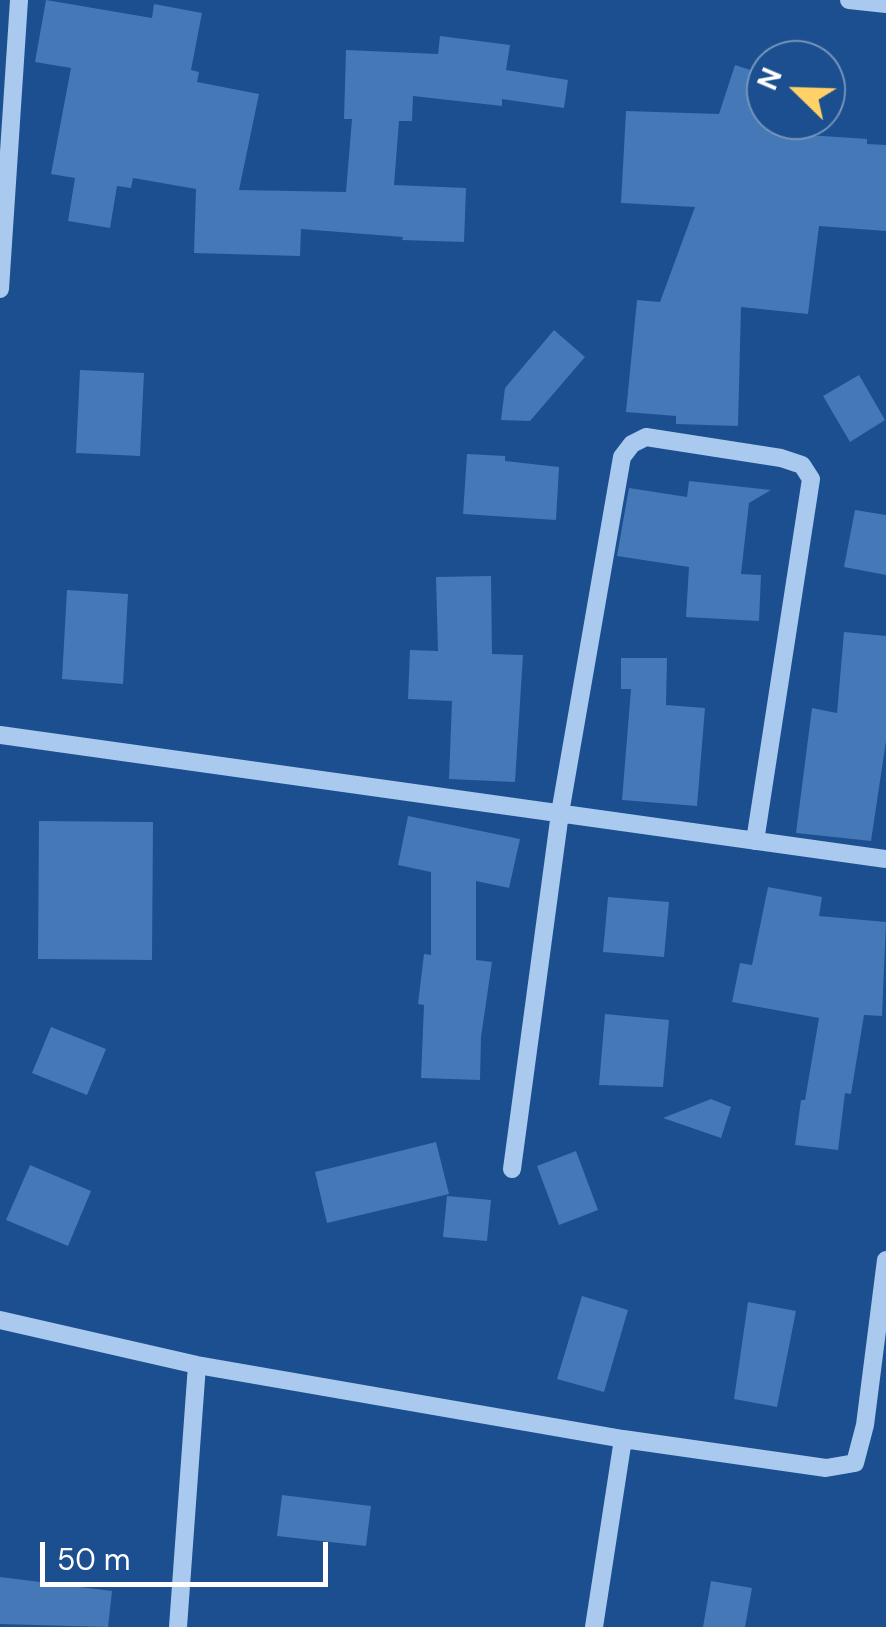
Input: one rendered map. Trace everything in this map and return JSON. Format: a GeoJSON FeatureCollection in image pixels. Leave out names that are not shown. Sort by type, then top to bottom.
{"type":"FeatureCollection","features":[{"type":"Feature","properties":{"kind":"street"},"geometry":{"type":"LineString","coordinates":[[0,289],[19,0]]}},
{"type":"Feature","properties":{"kind":"street"},"geometry":{"type":"LineString","coordinates":[[849,0],[886,4]]}},
{"type":"Feature","properties":{"kind":"street"},"geometry":{"type":"LineString","coordinates":[[512,1169],[560,813],[622,457],[632,444],[646,437],[781,458],[802,465],[810,479],[756,841]]}},
{"type":"Feature","properties":{"kind":"street"},"geometry":{"type":"LineString","coordinates":[[0,736],[886,859]]}},
{"type":"Feature","properties":{"kind":"street"},"geometry":{"type":"LineString","coordinates":[[0,1320],[197,1365],[623,1439],[826,1468],[855,1463],[865,1425],[886,1260]]}},
{"type":"Feature","properties":{"kind":"street"},"geometry":{"type":"LineString","coordinates":[[178,1627],[197,1365]]}},
{"type":"Feature","properties":{"kind":"street"},"geometry":{"type":"LineString","coordinates":[[594,1627],[623,1439]]}},
{"type":"Feature","properties":{"kind":"building"},"geometry":{"type":"Polygon","coordinates":[[[46,0],[152,18],[154,4],[202,13],[191,70],[199,72],[197,82],[259,94],[239,190],[346,192],[352,119],[344,119],[346,50],[438,54],[440,36],[510,45],[506,70],[568,80],[564,108],[502,99],[502,106],[413,96],[412,121],[399,121],[394,185],[466,188],[464,242],[301,229],[300,256],[194,253],[196,189],[133,178],[131,188],[117,186],[110,228],[68,221],[75,178],[51,174],[71,68],[35,62],[46,0]]]}},
{"type":"Feature","properties":{"kind":"building"},"geometry":{"type":"Polygon","coordinates":[[[735,65],[746,69],[746,140],[846,138],[886,145],[886,231],[819,226],[808,314],[741,307],[738,426],[676,424],[676,416],[626,412],[637,300],[660,302],[695,207],[621,203],[626,111],[719,114],[735,65]]]}},
{"type":"Feature","properties":{"kind":"building"},"geometry":{"type":"Polygon","coordinates":[[[554,330],[585,357],[530,421],[501,420],[505,388],[554,330]]]}},
{"type":"Feature","properties":{"kind":"building"},"geometry":{"type":"Polygon","coordinates":[[[80,370],[144,373],[140,456],[76,453],[80,370]]]}},
{"type":"Feature","properties":{"kind":"building"},"geometry":{"type":"Polygon","coordinates":[[[859,375],[885,420],[850,442],[823,396],[859,375]]]}},
{"type":"Feature","properties":{"kind":"building"},"geometry":{"type":"Polygon","coordinates":[[[467,454],[505,456],[505,461],[559,467],[556,520],[463,514],[467,454]]]}},
{"type":"Feature","properties":{"kind":"building"},"geometry":{"type":"Polygon","coordinates":[[[689,481],[771,490],[749,503],[741,574],[761,575],[759,621],[686,617],[689,567],[617,556],[629,488],[687,497],[689,481]]]}},
{"type":"Feature","properties":{"kind":"building"},"geometry":{"type":"Polygon","coordinates":[[[855,510],[886,515],[886,575],[844,567],[855,510]]]}},
{"type":"Feature","properties":{"kind":"building"},"geometry":{"type":"Polygon","coordinates":[[[491,576],[492,654],[523,655],[515,782],[449,779],[452,701],[408,699],[410,650],[438,651],[436,577],[491,576]]]}},
{"type":"Feature","properties":{"kind":"building"},"geometry":{"type":"Polygon","coordinates":[[[67,590],[128,594],[123,684],[62,679],[67,590]]]}},
{"type":"Feature","properties":{"kind":"building"},"geometry":{"type":"Polygon","coordinates":[[[844,632],[886,636],[886,741],[871,841],[796,833],[812,708],[837,713],[844,632]]]}},
{"type":"Feature","properties":{"kind":"building"},"geometry":{"type":"Polygon","coordinates":[[[621,658],[667,658],[666,705],[705,708],[697,806],[622,800],[631,689],[621,689],[621,658]]]}},
{"type":"Feature","properties":{"kind":"building"},"geometry":{"type":"Polygon","coordinates":[[[408,816],[520,839],[509,888],[476,881],[476,960],[492,962],[481,1037],[480,1080],[421,1078],[424,1005],[418,1004],[424,954],[431,955],[431,872],[398,865],[408,816]]]}},
{"type":"Feature","properties":{"kind":"building"},"geometry":{"type":"Polygon","coordinates":[[[39,821],[153,822],[152,960],[38,959],[39,821]]]}},
{"type":"Feature","properties":{"kind":"building"},"geometry":{"type":"Polygon","coordinates":[[[768,887],[822,897],[819,916],[886,922],[882,1016],[864,1015],[851,1094],[845,1093],[838,1150],[795,1145],[819,1018],[732,1002],[740,963],[752,965],[768,887]]]}},
{"type":"Feature","properties":{"kind":"building"},"geometry":{"type":"Polygon","coordinates":[[[608,897],[669,902],[664,957],[603,952],[608,897]]]}},
{"type":"Feature","properties":{"kind":"building"},"geometry":{"type":"Polygon","coordinates":[[[605,1014],[669,1020],[663,1087],[599,1085],[605,1014]]]}},
{"type":"Feature","properties":{"kind":"building"},"geometry":{"type":"Polygon","coordinates":[[[51,1027],[106,1049],[87,1095],[32,1073],[51,1027]]]}},
{"type":"Feature","properties":{"kind":"building"},"geometry":{"type":"Polygon","coordinates":[[[711,1099],[731,1107],[721,1138],[663,1118],[711,1099]]]}},
{"type":"Feature","properties":{"kind":"building"},"geometry":{"type":"Polygon","coordinates":[[[436,1142],[449,1194],[327,1223],[315,1172],[436,1142]]]}},
{"type":"Feature","properties":{"kind":"building"},"geometry":{"type":"Polygon","coordinates":[[[576,1151],[598,1210],[559,1225],[537,1166],[576,1151]]]}},
{"type":"Feature","properties":{"kind":"building"},"geometry":{"type":"Polygon","coordinates":[[[30,1165],[91,1191],[68,1246],[6,1220],[30,1165]]]}},
{"type":"Feature","properties":{"kind":"building"},"geometry":{"type":"Polygon","coordinates":[[[447,1196],[491,1200],[487,1241],[443,1237],[447,1196]]]}},
{"type":"Feature","properties":{"kind":"building"},"geometry":{"type":"Polygon","coordinates":[[[582,1296],[628,1310],[604,1392],[557,1379],[582,1296]]]}},
{"type":"Feature","properties":{"kind":"building"},"geometry":{"type":"Polygon","coordinates":[[[748,1302],[796,1311],[777,1407],[734,1399],[748,1302]]]}},
{"type":"Feature","properties":{"kind":"building"},"geometry":{"type":"Polygon","coordinates":[[[282,1495],[371,1506],[366,1546],[277,1536],[282,1495]]]}},
{"type":"Feature","properties":{"kind":"building"},"geometry":{"type":"Polygon","coordinates":[[[0,1577],[112,1591],[108,1627],[0,1624],[0,1577]]]}},
{"type":"Feature","properties":{"kind":"building"},"geometry":{"type":"Polygon","coordinates":[[[711,1581],[752,1588],[745,1627],[703,1627],[711,1581]]]}}]}
